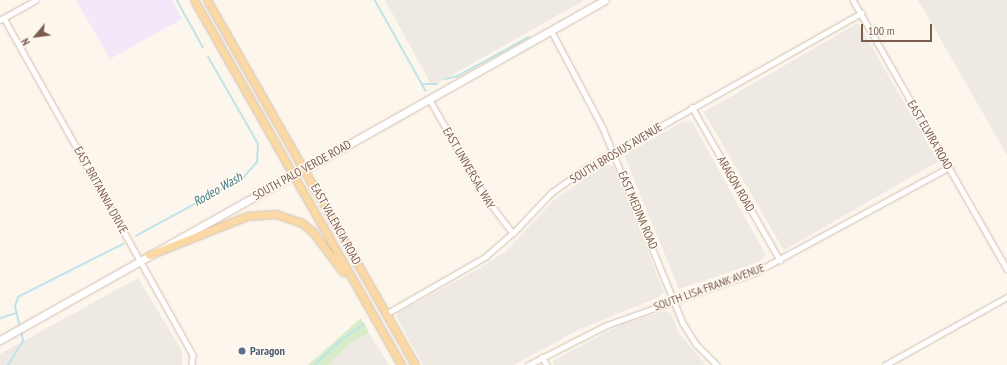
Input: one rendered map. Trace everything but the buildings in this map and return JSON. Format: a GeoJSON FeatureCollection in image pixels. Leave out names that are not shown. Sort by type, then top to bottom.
{"type":"FeatureCollection","features":[{"type":"Feature","properties":{"kind":"main road","name":"EAST VALENCIA ROAD"},"geometry":{"type":"LineString","coordinates":[[194,0],[401,365]]}},
{"type":"Feature","properties":{"kind":"main road","name":"EAST VALENCIA ROAD"},"geometry":{"type":"LineString","coordinates":[[207,0],[416,365]]}},
{"type":"Feature","properties":{"kind":"main road","name":"SOUTH PALO VERDE ROAD"},"geometry":{"type":"LineString","coordinates":[[293,175],[305,169]]}},
{"type":"Feature","properties":{"kind":"main road"},"geometry":{"type":"LineString","coordinates":[[149,255],[247,216],[276,214],[302,223],[312,231],[364,300]]}},
{"type":"Feature","properties":{"kind":"street","name":"SOUTH PALO VERDE ROAD"},"geometry":{"type":"LineString","coordinates":[[305,169],[430,100],[605,0]]}},
{"type":"Feature","properties":{"kind":"street","name":"EAST ELVIRA ROAD"},"geometry":{"type":"LineString","coordinates":[[853,0],[1007,269]]}},
{"type":"Feature","properties":{"kind":"street"},"geometry":{"type":"LineString","coordinates":[[2,19],[33,1]]}},
{"type":"Feature","properties":{"kind":"street","name":"SOUTH BROSIUS AVENUE"},"geometry":{"type":"LineString","coordinates":[[386,314],[485,257],[513,233],[550,193],[614,153],[860,13]]}},
{"type":"Feature","properties":{"kind":"street","name":"EAST BRITANNIA DRIVE"},"geometry":{"type":"LineString","coordinates":[[2,19],[140,259],[193,355],[192,365]]}},
{"type":"Feature","properties":{"kind":"street","name":"EAST MEDINA ROAD"},"geometry":{"type":"LineString","coordinates":[[551,30],[614,153],[692,339],[717,365]]}},
{"type":"Feature","properties":{"kind":"street","name":"EAST UNIVERSAL WAY"},"geometry":{"type":"LineString","coordinates":[[430,100],[486,198],[513,233]]}},
{"type":"Feature","properties":{"kind":"street","name":"ARAGON ROAD"},"geometry":{"type":"LineString","coordinates":[[692,108],[780,260]]}},
{"type":"Feature","properties":{"kind":"street","name":"SOUTH LISA FRANK AVENUE"},"geometry":{"type":"LineString","coordinates":[[528,365],[607,325],[730,282],[780,260],[948,167]]}},
{"type":"Feature","properties":{"kind":"street","name":"SOUTH PALO VERDE ROAD"},"geometry":{"type":"LineString","coordinates":[[0,340],[140,259],[293,175]]}},
{"type":"Feature","properties":{"kind":"street"},"geometry":{"type":"LineString","coordinates":[[885,365],[1007,297]]}},
{"type":"Feature","properties":{"kind":"street"},"geometry":{"type":"LineString","coordinates":[[542,357],[547,365]]}},
{"type":"Feature","properties":{"kind":"shaded area"},"geometry":{"type":"Polygon","coordinates":[[[76,0],[172,0],[182,19],[110,59],[76,0]]]}},
{"type":"Feature","properties":{"kind":"shaded area"},"geometry":{"type":"Polygon","coordinates":[[[385,0],[585,0],[432,86],[385,0]]]}},
{"type":"Feature","properties":{"kind":"shaded area"},"geometry":{"type":"Polygon","coordinates":[[[918,0],[1007,0],[1007,155],[918,0]]]}},
{"type":"Feature","properties":{"kind":"shaded area"},"geometry":{"type":"Polygon","coordinates":[[[858,23],[938,162],[784,251],[704,112],[858,23]]]}},
{"type":"Feature","properties":{"kind":"shaded area"},"geometry":{"type":"Polygon","coordinates":[[[684,121],[692,122],[766,255],[759,262],[679,289],[624,155],[684,121]]]}},
{"type":"Feature","properties":{"kind":"shaded area"},"geometry":{"type":"Polygon","coordinates":[[[606,164],[614,166],[664,292],[659,297],[578,330],[514,365],[423,365],[397,318],[398,313],[480,268],[506,251],[554,200],[606,164]]]}},
{"type":"Feature","properties":{"kind":"shaded area"},"geometry":{"type":"Polygon","coordinates":[[[138,278],[182,351],[182,365],[0,365],[0,354],[138,278]]]}},
{"type":"Feature","properties":{"kind":"shaded area"},"geometry":{"type":"Polygon","coordinates":[[[665,311],[671,313],[679,333],[706,365],[554,365],[552,361],[622,324],[665,311]]]}},
{"type":"Feature","properties":{"kind":"shaded area"},"geometry":{"type":"Polygon","coordinates":[[[369,333],[389,365],[328,365],[350,344],[369,333]]]}},
{"type":"Feature","properties":{"kind":"green space"},"geometry":{"type":"Polygon","coordinates":[[[361,318],[369,333],[350,344],[328,365],[308,365],[361,318]]]}},
{"type":"Feature","properties":{"kind":"waterway","name":"Rodeo Wash"},"geometry":{"type":"LineString","coordinates":[[177,0],[203,47]]}},
{"type":"Feature","properties":{"kind":"waterway"},"geometry":{"type":"LineString","coordinates":[[375,0],[426,91]]}},
{"type":"Feature","properties":{"kind":"waterway"},"geometry":{"type":"LineString","coordinates":[[445,79],[458,76],[529,37]]}},
{"type":"Feature","properties":{"kind":"waterway","name":"Rodeo Wash"},"geometry":{"type":"LineString","coordinates":[[136,236],[244,177],[257,162],[258,144],[208,57]]}},
{"type":"Feature","properties":{"kind":"waterway"},"geometry":{"type":"LineString","coordinates":[[422,84],[437,84]]}},
{"type":"Feature","properties":{"kind":"waterway","name":"Rodeo Wash"},"geometry":{"type":"LineString","coordinates":[[20,327],[15,307],[18,297],[123,244]]}},
{"type":"Feature","properties":{"kind":"waterway"},"geometry":{"type":"LineString","coordinates":[[0,318],[16,313]]}},
{"type":"Feature","properties":{"kind":"waterway"},"geometry":{"type":"LineString","coordinates":[[315,365],[340,341],[364,324]]}},
{"type":"Feature","properties":{"kind":"waterway","name":"Rodeo Wash"},"geometry":{"type":"LineString","coordinates":[[8,365],[23,341],[21,330]]}},
{"type":"Feature","properties":{"kind":"place","name":"Paragon"},"geometry":{"type":"Point","coordinates":[242,351]}}]}
